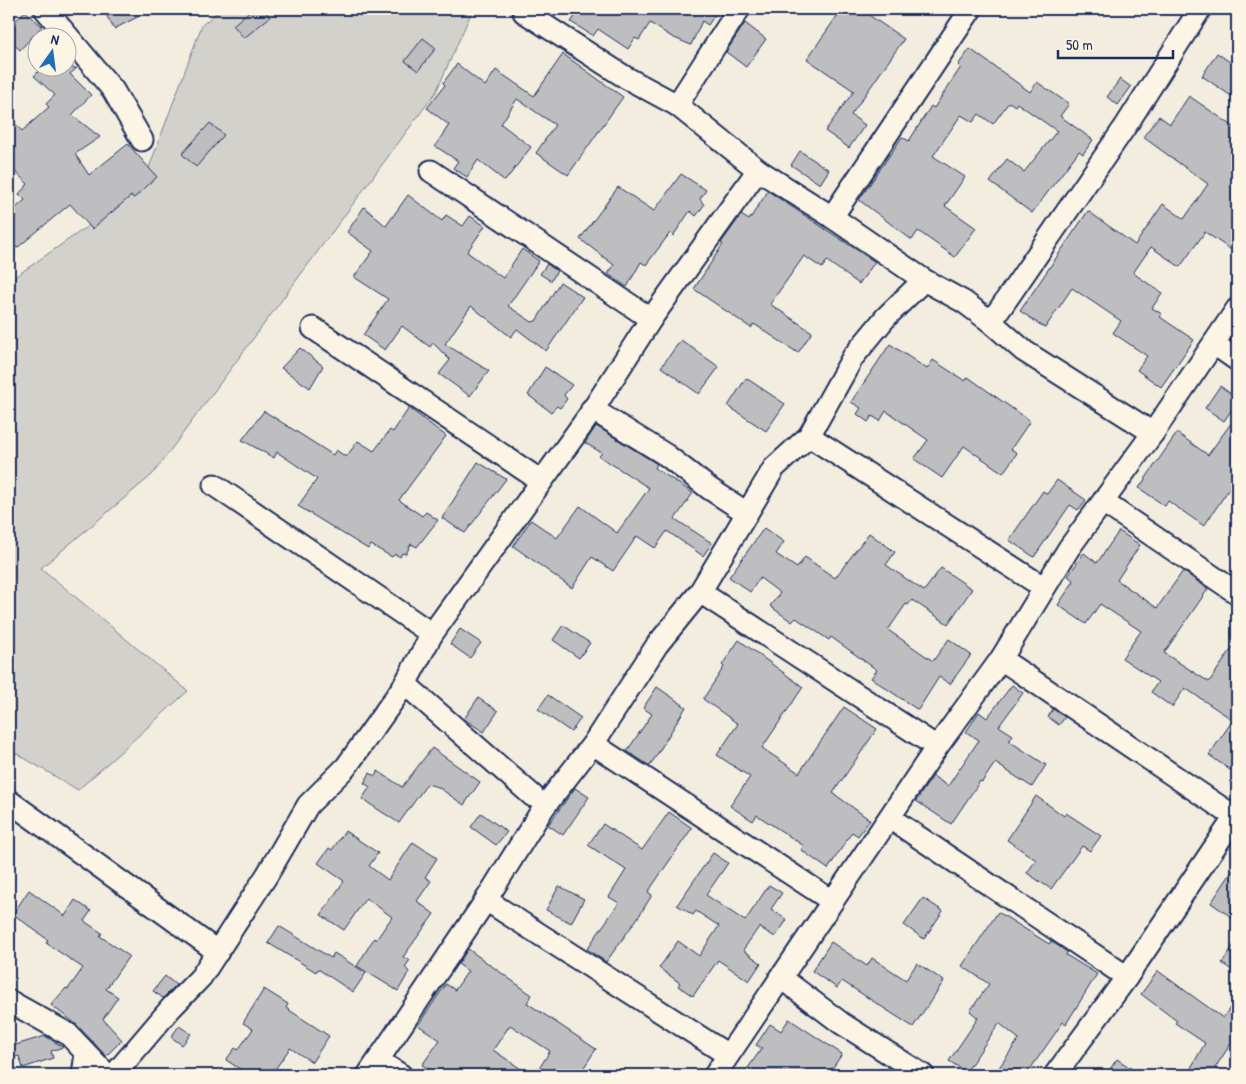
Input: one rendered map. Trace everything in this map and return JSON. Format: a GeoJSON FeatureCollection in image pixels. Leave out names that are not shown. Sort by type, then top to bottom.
{"type":"FeatureCollection","features":[{"type":"Feature","properties":{"kind":"street"},"geometry":{"type":"LineString","coordinates":[[45,9],[113,90],[142,140]]}},
{"type":"Feature","properties":{"kind":"street"},"geometry":{"type":"LineString","coordinates":[[526,9],[524,12],[625,77],[677,105],[758,170],[832,217],[924,280],[964,302],[991,322],[1024,351],[1153,433]]}},
{"type":"Feature","properties":{"kind":"street"},"geometry":{"type":"LineString","coordinates":[[677,105],[739,9]]}},
{"type":"Feature","properties":{"kind":"street"},"geometry":{"type":"LineString","coordinates":[[832,217],[971,9]]}},
{"type":"Feature","properties":{"kind":"street"},"geometry":{"type":"LineString","coordinates":[[991,322],[1127,124],[1200,9]]}},
{"type":"Feature","properties":{"kind":"street"},"geometry":{"type":"LineString","coordinates":[[431,170],[651,319]]}},
{"type":"Feature","properties":{"kind":"street"},"geometry":{"type":"LineString","coordinates":[[114,1075],[201,977],[267,875],[308,805],[346,767],[404,684],[432,634],[592,409],[651,319],[758,170]]}},
{"type":"Feature","properties":{"kind":"street"},"geometry":{"type":"LineString","coordinates":[[401,1075],[374,1068],[486,900],[544,807],[593,744],[657,645],[700,592],[774,468],[809,436],[853,356],[886,317],[924,280]]}},
{"type":"Feature","properties":{"kind":"street"},"geometry":{"type":"LineString","coordinates":[[715,1075],[937,747],[1001,659],[1043,587],[1153,433],[1237,309]]}},
{"type":"Feature","properties":{"kind":"street"},"geometry":{"type":"LineString","coordinates":[[313,328],[541,481]]}},
{"type":"Feature","properties":{"kind":"street"},"geometry":{"type":"LineString","coordinates":[[1214,344],[1237,360]]}},
{"type":"Feature","properties":{"kind":"street"},"geometry":{"type":"LineString","coordinates":[[592,409],[666,455],[710,489],[747,513]]}},
{"type":"Feature","properties":{"kind":"street"},"geometry":{"type":"LineString","coordinates":[[809,436],[1043,587]]}},
{"type":"Feature","properties":{"kind":"street"},"geometry":{"type":"LineString","coordinates":[[214,486],[432,634]]}},
{"type":"Feature","properties":{"kind":"street"},"geometry":{"type":"LineString","coordinates":[[1103,502],[1237,593]]}},
{"type":"Feature","properties":{"kind":"street"},"geometry":{"type":"LineString","coordinates":[[700,592],[937,747]]}},
{"type":"Feature","properties":{"kind":"street"},"geometry":{"type":"LineString","coordinates":[[1001,659],[1236,816],[1127,977],[1055,1075]]}},
{"type":"Feature","properties":{"kind":"street"},"geometry":{"type":"LineString","coordinates":[[404,684],[533,796]]}},
{"type":"Feature","properties":{"kind":"street"},"geometry":{"type":"LineString","coordinates":[[593,744],[832,902]]}},
{"type":"Feature","properties":{"kind":"street"},"geometry":{"type":"LineString","coordinates":[[9,801],[218,952]]}},
{"type":"Feature","properties":{"kind":"street"},"geometry":{"type":"LineString","coordinates":[[890,818],[1127,977]]}},
{"type":"Feature","properties":{"kind":"street"},"geometry":{"type":"LineString","coordinates":[[486,900],[728,1055]]}},
{"type":"Feature","properties":{"kind":"street"},"geometry":{"type":"LineString","coordinates":[[780,977],[841,1023],[923,1075]]}},
{"type":"Feature","properties":{"kind":"street"},"geometry":{"type":"LineString","coordinates":[[9,1001],[62,1029],[107,1075]]}},
{"type":"Feature","properties":{"kind":"street"},"geometry":{"type":"LineString","coordinates":[[83,1075],[86,1053]]}},
{"type":"Feature","properties":{"kind":"shaded area"},"geometry":{"type":"Polygon","coordinates":[[[221,9],[473,9],[436,92],[152,475],[41,568],[188,691],[78,790],[9,749],[9,281],[141,189],[202,25],[221,9]]]}},
{"type":"Feature","properties":{"kind":"building"},"geometry":{"type":"Polygon","coordinates":[[[103,9],[153,9],[114,29],[103,9]]]}},
{"type":"Feature","properties":{"kind":"building"},"geometry":{"type":"Polygon","coordinates":[[[252,9],[263,9],[270,17],[244,38],[233,25],[252,9]]]}},
{"type":"Feature","properties":{"kind":"building"},"geometry":{"type":"Polygon","coordinates":[[[580,9],[719,9],[708,25],[702,21],[691,45],[672,37],[650,23],[639,40],[635,38],[628,49],[598,29],[593,36],[571,22],[580,9]]]}},
{"type":"Feature","properties":{"kind":"building"},"geometry":{"type":"Polygon","coordinates":[[[842,9],[860,9],[904,39],[851,115],[865,125],[849,148],[825,131],[854,91],[807,59],[842,9]]]}},
{"type":"Feature","properties":{"kind":"building"},"geometry":{"type":"Polygon","coordinates":[[[25,11],[42,26],[40,28],[28,28],[28,41],[20,50],[9,40],[9,28],[25,11]]]}},
{"type":"Feature","properties":{"kind":"building"},"geometry":{"type":"Polygon","coordinates":[[[745,23],[766,39],[746,67],[726,52],[745,23]]]}},
{"type":"Feature","properties":{"kind":"building"},"geometry":{"type":"Polygon","coordinates":[[[423,38],[436,48],[418,71],[405,61],[423,38]]]}},
{"type":"Feature","properties":{"kind":"building"},"geometry":{"type":"Polygon","coordinates":[[[970,49],[1030,92],[1037,82],[1069,104],[1060,116],[1093,140],[1083,154],[1079,151],[1032,213],[990,182],[1007,159],[1024,172],[1057,131],[1017,103],[1015,106],[1009,102],[993,124],[979,114],[973,122],[961,115],[933,156],[965,177],[945,206],[976,228],[955,257],[918,231],[912,240],[859,200],[902,137],[909,141],[931,106],[934,108],[961,67],[958,65],[970,49]]]}},
{"type":"Feature","properties":{"kind":"building"},"geometry":{"type":"Polygon","coordinates":[[[1217,53],[1237,67],[1237,100],[1202,76],[1217,53]]]}},
{"type":"Feature","properties":{"kind":"building"},"geometry":{"type":"Polygon","coordinates":[[[563,54],[623,97],[568,175],[536,153],[555,125],[517,99],[501,124],[531,147],[505,181],[478,160],[467,177],[453,168],[458,161],[435,146],[449,125],[427,108],[445,85],[443,83],[457,64],[485,86],[496,70],[534,96],[563,54]]]}},
{"type":"Feature","properties":{"kind":"building"},"geometry":{"type":"Polygon","coordinates":[[[36,78],[74,78],[91,95],[72,115],[100,137],[75,154],[89,175],[128,144],[157,177],[134,198],[131,196],[92,229],[70,204],[17,248],[9,240],[9,214],[25,200],[19,194],[28,184],[9,166],[9,117],[22,131],[49,107],[46,104],[55,95],[36,78]]]}},
{"type":"Feature","properties":{"kind":"building"},"geometry":{"type":"Polygon","coordinates":[[[1120,79],[1131,87],[1118,105],[1107,97],[1120,79]]]}},
{"type":"Feature","properties":{"kind":"building"},"geometry":{"type":"Polygon","coordinates":[[[1189,96],[1237,129],[1237,254],[1205,232],[1180,267],[1151,247],[1133,273],[1162,293],[1152,308],[1162,314],[1160,317],[1194,340],[1161,387],[1137,370],[1147,356],[1113,333],[1121,321],[1072,288],[1045,328],[1020,311],[1088,211],[1135,245],[1163,204],[1184,219],[1208,184],[1143,137],[1159,116],[1170,124],[1189,96]]]}},
{"type":"Feature","properties":{"kind":"building"},"geometry":{"type":"Polygon","coordinates":[[[210,123],[224,135],[196,167],[182,154],[210,123]]]}},
{"type":"Feature","properties":{"kind":"building"},"geometry":{"type":"Polygon","coordinates":[[[800,151],[829,170],[820,184],[791,165],[800,151]]]}},
{"type":"Feature","properties":{"kind":"building"},"geometry":{"type":"Polygon","coordinates":[[[681,174],[706,190],[700,199],[704,205],[696,216],[690,211],[673,236],[670,233],[646,265],[641,262],[627,287],[608,274],[614,265],[580,239],[618,187],[654,211],[681,174]]]}},
{"type":"Feature","properties":{"kind":"building"},"geometry":{"type":"Polygon","coordinates":[[[768,191],[875,262],[859,284],[827,261],[822,268],[804,256],[770,304],[812,332],[798,353],[754,324],[751,328],[694,289],[723,244],[721,243],[741,215],[749,220],[768,191]]]}},
{"type":"Feature","properties":{"kind":"building"},"geometry":{"type":"Polygon","coordinates":[[[408,195],[442,221],[446,215],[463,226],[470,216],[485,226],[467,252],[503,278],[522,249],[539,261],[508,306],[532,322],[536,321],[560,282],[583,297],[546,351],[517,329],[511,337],[471,306],[445,344],[489,371],[470,396],[439,374],[450,360],[433,343],[430,347],[402,326],[385,350],[363,335],[388,299],[354,277],[373,251],[347,232],[364,207],[386,226],[408,195]]]}},
{"type":"Feature","properties":{"kind":"building"},"geometry":{"type":"Polygon","coordinates":[[[547,264],[557,271],[551,281],[540,274],[547,264]]]}},
{"type":"Feature","properties":{"kind":"building"},"geometry":{"type":"Polygon","coordinates":[[[681,340],[719,367],[699,394],[661,367],[681,340]]]}},
{"type":"Feature","properties":{"kind":"building"},"geometry":{"type":"Polygon","coordinates":[[[890,344],[927,369],[933,360],[965,381],[968,377],[1030,421],[1011,449],[1017,453],[1003,473],[964,446],[942,478],[914,459],[928,440],[886,411],[880,421],[872,416],[868,422],[857,414],[861,408],[851,402],[890,344]]]}},
{"type":"Feature","properties":{"kind":"building"},"geometry":{"type":"Polygon","coordinates":[[[300,348],[323,366],[310,388],[281,368],[300,348]]]}},
{"type":"Feature","properties":{"kind":"building"},"geometry":{"type":"Polygon","coordinates":[[[545,367],[572,385],[564,395],[567,399],[560,408],[557,406],[551,412],[528,395],[545,367]]]}},
{"type":"Feature","properties":{"kind":"building"},"geometry":{"type":"Polygon","coordinates":[[[746,378],[785,404],[766,431],[728,406],[746,378]]]}},
{"type":"Feature","properties":{"kind":"building"},"geometry":{"type":"Polygon","coordinates":[[[1220,386],[1237,398],[1237,402],[1224,421],[1205,408],[1220,386]]]}},
{"type":"Feature","properties":{"kind":"building"},"geometry":{"type":"Polygon","coordinates":[[[409,408],[446,436],[399,500],[422,516],[426,512],[438,520],[417,547],[411,544],[406,554],[402,553],[400,557],[395,554],[392,557],[371,545],[368,549],[298,506],[317,479],[277,452],[274,458],[242,440],[264,411],[333,455],[336,450],[346,457],[358,441],[374,451],[390,430],[393,432],[409,408]]]}},
{"type":"Feature","properties":{"kind":"building"},"geometry":{"type":"Polygon","coordinates":[[[1237,415],[1237,477],[1204,526],[1168,501],[1165,506],[1139,488],[1177,433],[1208,455],[1237,415]]]}},
{"type":"Feature","properties":{"kind":"building"},"geometry":{"type":"Polygon","coordinates":[[[596,426],[657,464],[655,468],[693,493],[675,519],[712,543],[703,556],[667,531],[655,548],[637,536],[613,571],[592,557],[572,588],[513,546],[531,520],[557,538],[580,506],[617,533],[649,488],[599,456],[602,453],[585,443],[596,426]]]}},
{"type":"Feature","properties":{"kind":"building"},"geometry":{"type":"Polygon","coordinates":[[[478,462],[506,479],[465,533],[442,518],[478,462]]]}},
{"type":"Feature","properties":{"kind":"building"},"geometry":{"type":"Polygon","coordinates":[[[1057,480],[1086,500],[1078,510],[1070,505],[1034,557],[1009,540],[1043,491],[1047,494],[1057,480]]]}},
{"type":"Feature","properties":{"kind":"building"},"geometry":{"type":"Polygon","coordinates":[[[764,528],[784,542],[776,554],[797,568],[805,557],[835,578],[869,533],[895,552],[886,565],[924,591],[941,568],[972,589],[948,624],[912,600],[908,605],[906,604],[888,630],[933,661],[949,639],[971,655],[950,684],[939,677],[918,710],[871,678],[877,670],[831,637],[829,640],[796,618],[792,622],[770,606],[780,593],[760,578],[750,592],[729,577],[764,528]]]}},
{"type":"Feature","properties":{"kind":"building"},"geometry":{"type":"Polygon","coordinates":[[[1119,531],[1140,545],[1117,580],[1157,608],[1183,571],[1208,589],[1164,653],[1209,682],[1237,641],[1237,775],[1209,755],[1233,720],[1185,688],[1172,707],[1151,692],[1158,682],[1122,658],[1141,631],[1100,604],[1086,624],[1058,605],[1074,581],[1068,576],[1084,553],[1097,563],[1119,531]]]}},
{"type":"Feature","properties":{"kind":"building"},"geometry":{"type":"Polygon","coordinates":[[[563,625],[590,643],[579,658],[553,640],[563,625]]]}},
{"type":"Feature","properties":{"kind":"building"},"geometry":{"type":"Polygon","coordinates":[[[460,629],[481,643],[470,658],[450,644],[460,629]]]}},
{"type":"Feature","properties":{"kind":"building"},"geometry":{"type":"Polygon","coordinates":[[[739,640],[803,687],[762,748],[799,773],[844,707],[877,729],[833,793],[870,820],[858,836],[852,832],[828,869],[801,850],[804,846],[757,815],[753,821],[730,806],[750,777],[717,755],[738,724],[703,699],[739,640]]]}},
{"type":"Feature","properties":{"kind":"building"},"geometry":{"type":"Polygon","coordinates":[[[1012,685],[1023,693],[999,726],[1013,735],[1009,741],[1046,765],[1032,787],[995,763],[982,782],[980,781],[951,824],[916,801],[933,776],[948,786],[979,740],[966,732],[979,712],[987,718],[1012,685]]]}},
{"type":"Feature","properties":{"kind":"building"},"geometry":{"type":"Polygon","coordinates":[[[657,687],[686,707],[650,766],[627,751],[652,714],[643,708],[657,687]]]}},
{"type":"Feature","properties":{"kind":"building"},"geometry":{"type":"Polygon","coordinates":[[[548,695],[581,718],[571,732],[538,709],[548,695]]]}},
{"type":"Feature","properties":{"kind":"building"},"geometry":{"type":"Polygon","coordinates":[[[478,698],[498,711],[484,732],[464,719],[478,698]]]}},
{"type":"Feature","properties":{"kind":"building"},"geometry":{"type":"Polygon","coordinates":[[[1053,709],[1065,717],[1059,725],[1048,717],[1053,709]]]}},
{"type":"Feature","properties":{"kind":"building"},"geometry":{"type":"Polygon","coordinates":[[[432,748],[480,782],[464,805],[438,787],[427,784],[399,823],[362,799],[370,787],[364,783],[370,773],[375,776],[378,771],[402,787],[432,748]]]}},
{"type":"Feature","properties":{"kind":"building"},"geometry":{"type":"Polygon","coordinates":[[[575,788],[589,797],[563,835],[548,825],[575,788]]]}},
{"type":"Feature","properties":{"kind":"building"},"geometry":{"type":"Polygon","coordinates":[[[1036,796],[1064,816],[1066,813],[1101,836],[1090,851],[1082,846],[1051,889],[1027,873],[1036,860],[1007,840],[1036,796]]]}},
{"type":"Feature","properties":{"kind":"building"},"geometry":{"type":"Polygon","coordinates":[[[669,812],[692,828],[648,892],[652,895],[639,916],[606,962],[587,949],[619,903],[609,897],[626,870],[588,845],[603,824],[642,850],[669,812]]]}},
{"type":"Feature","properties":{"kind":"building"},"geometry":{"type":"Polygon","coordinates":[[[481,813],[507,832],[496,845],[471,827],[481,813]]]}},
{"type":"Feature","properties":{"kind":"building"},"geometry":{"type":"Polygon","coordinates":[[[345,831],[378,853],[369,866],[388,880],[413,842],[437,858],[425,877],[431,881],[417,901],[434,914],[403,957],[410,960],[405,967],[409,972],[398,991],[357,966],[374,938],[376,940],[392,917],[366,898],[344,930],[321,915],[344,881],[318,863],[329,848],[332,850],[345,831]]]}},
{"type":"Feature","properties":{"kind":"building"},"geometry":{"type":"Polygon","coordinates":[[[713,853],[728,863],[706,895],[745,921],[769,885],[782,893],[771,909],[787,920],[775,937],[759,927],[743,950],[761,963],[749,981],[718,960],[693,996],[678,986],[680,983],[659,968],[678,941],[699,956],[719,926],[696,911],[693,915],[677,905],[713,853]]]}},
{"type":"Feature","properties":{"kind":"building"},"geometry":{"type":"Polygon","coordinates":[[[1237,864],[1237,921],[1211,903],[1237,864]]]}},
{"type":"Feature","properties":{"kind":"building"},"geometry":{"type":"Polygon","coordinates":[[[559,886],[584,899],[571,923],[546,910],[559,886]]]}},
{"type":"Feature","properties":{"kind":"building"},"geometry":{"type":"Polygon","coordinates":[[[29,890],[65,916],[75,900],[91,911],[84,921],[102,933],[100,936],[129,956],[106,989],[118,997],[103,1019],[122,1040],[106,1056],[77,1025],[51,1005],[66,988],[68,989],[83,968],[46,943],[48,940],[13,914],[29,890]]]}},
{"type":"Feature","properties":{"kind":"building"},"geometry":{"type":"Polygon","coordinates":[[[923,898],[943,911],[924,939],[904,925],[923,898]]]}},
{"type":"Feature","properties":{"kind":"building"},"geometry":{"type":"Polygon","coordinates":[[[998,912],[1049,944],[1051,941],[1067,952],[1066,955],[1097,974],[1066,1024],[1063,1022],[1026,1075],[994,1075],[1019,1039],[999,1023],[966,1072],[949,1061],[978,1018],[970,1011],[989,984],[962,966],[998,912]]]}},
{"type":"Feature","properties":{"kind":"building"},"geometry":{"type":"Polygon","coordinates":[[[279,926],[331,958],[334,953],[366,973],[353,992],[318,969],[316,972],[268,943],[279,926]]]}},
{"type":"Feature","properties":{"kind":"building"},"geometry":{"type":"Polygon","coordinates":[[[1237,940],[1237,974],[1222,963],[1237,940]]]}},
{"type":"Feature","properties":{"kind":"building"},"geometry":{"type":"Polygon","coordinates":[[[831,942],[867,966],[872,958],[906,980],[917,963],[944,981],[913,1027],[842,981],[837,988],[812,971],[831,942]]]}},
{"type":"Feature","properties":{"kind":"building"},"geometry":{"type":"Polygon","coordinates":[[[468,949],[532,995],[527,1003],[596,1049],[579,1075],[535,1075],[550,1051],[510,1025],[493,1050],[530,1075],[438,1075],[422,1065],[440,1040],[418,1025],[446,984],[455,990],[468,971],[458,964],[468,949]]]}},
{"type":"Feature","properties":{"kind":"building"},"geometry":{"type":"Polygon","coordinates":[[[1158,971],[1223,1018],[1237,997],[1237,1034],[1215,1068],[1227,1075],[1187,1075],[1205,1043],[1175,1023],[1177,1021],[1141,994],[1158,971]]]}},
{"type":"Feature","properties":{"kind":"building"},"geometry":{"type":"Polygon","coordinates":[[[165,976],[176,985],[163,998],[153,991],[165,976]]]}},
{"type":"Feature","properties":{"kind":"building"},"geometry":{"type":"Polygon","coordinates":[[[264,989],[288,1004],[286,1008],[329,1036],[312,1062],[290,1048],[271,1075],[249,1075],[226,1060],[235,1048],[238,1050],[253,1029],[243,1023],[264,989]]]}},
{"type":"Feature","properties":{"kind":"building"},"geometry":{"type":"Polygon","coordinates":[[[789,1019],[842,1054],[828,1075],[743,1075],[762,1048],[756,1045],[770,1024],[781,1031],[789,1019]]]}},
{"type":"Feature","properties":{"kind":"building"},"geometry":{"type":"Polygon","coordinates":[[[179,1026],[191,1034],[182,1045],[171,1037],[179,1026]]]}},
{"type":"Feature","properties":{"kind":"building"},"geometry":{"type":"Polygon","coordinates":[[[45,1036],[63,1047],[51,1051],[53,1058],[23,1068],[19,1056],[12,1058],[9,1047],[45,1036]]]}},
{"type":"Feature","properties":{"kind":"building"},"geometry":{"type":"Polygon","coordinates":[[[1117,1059],[1141,1075],[1106,1075],[1117,1059]]]}}]}
